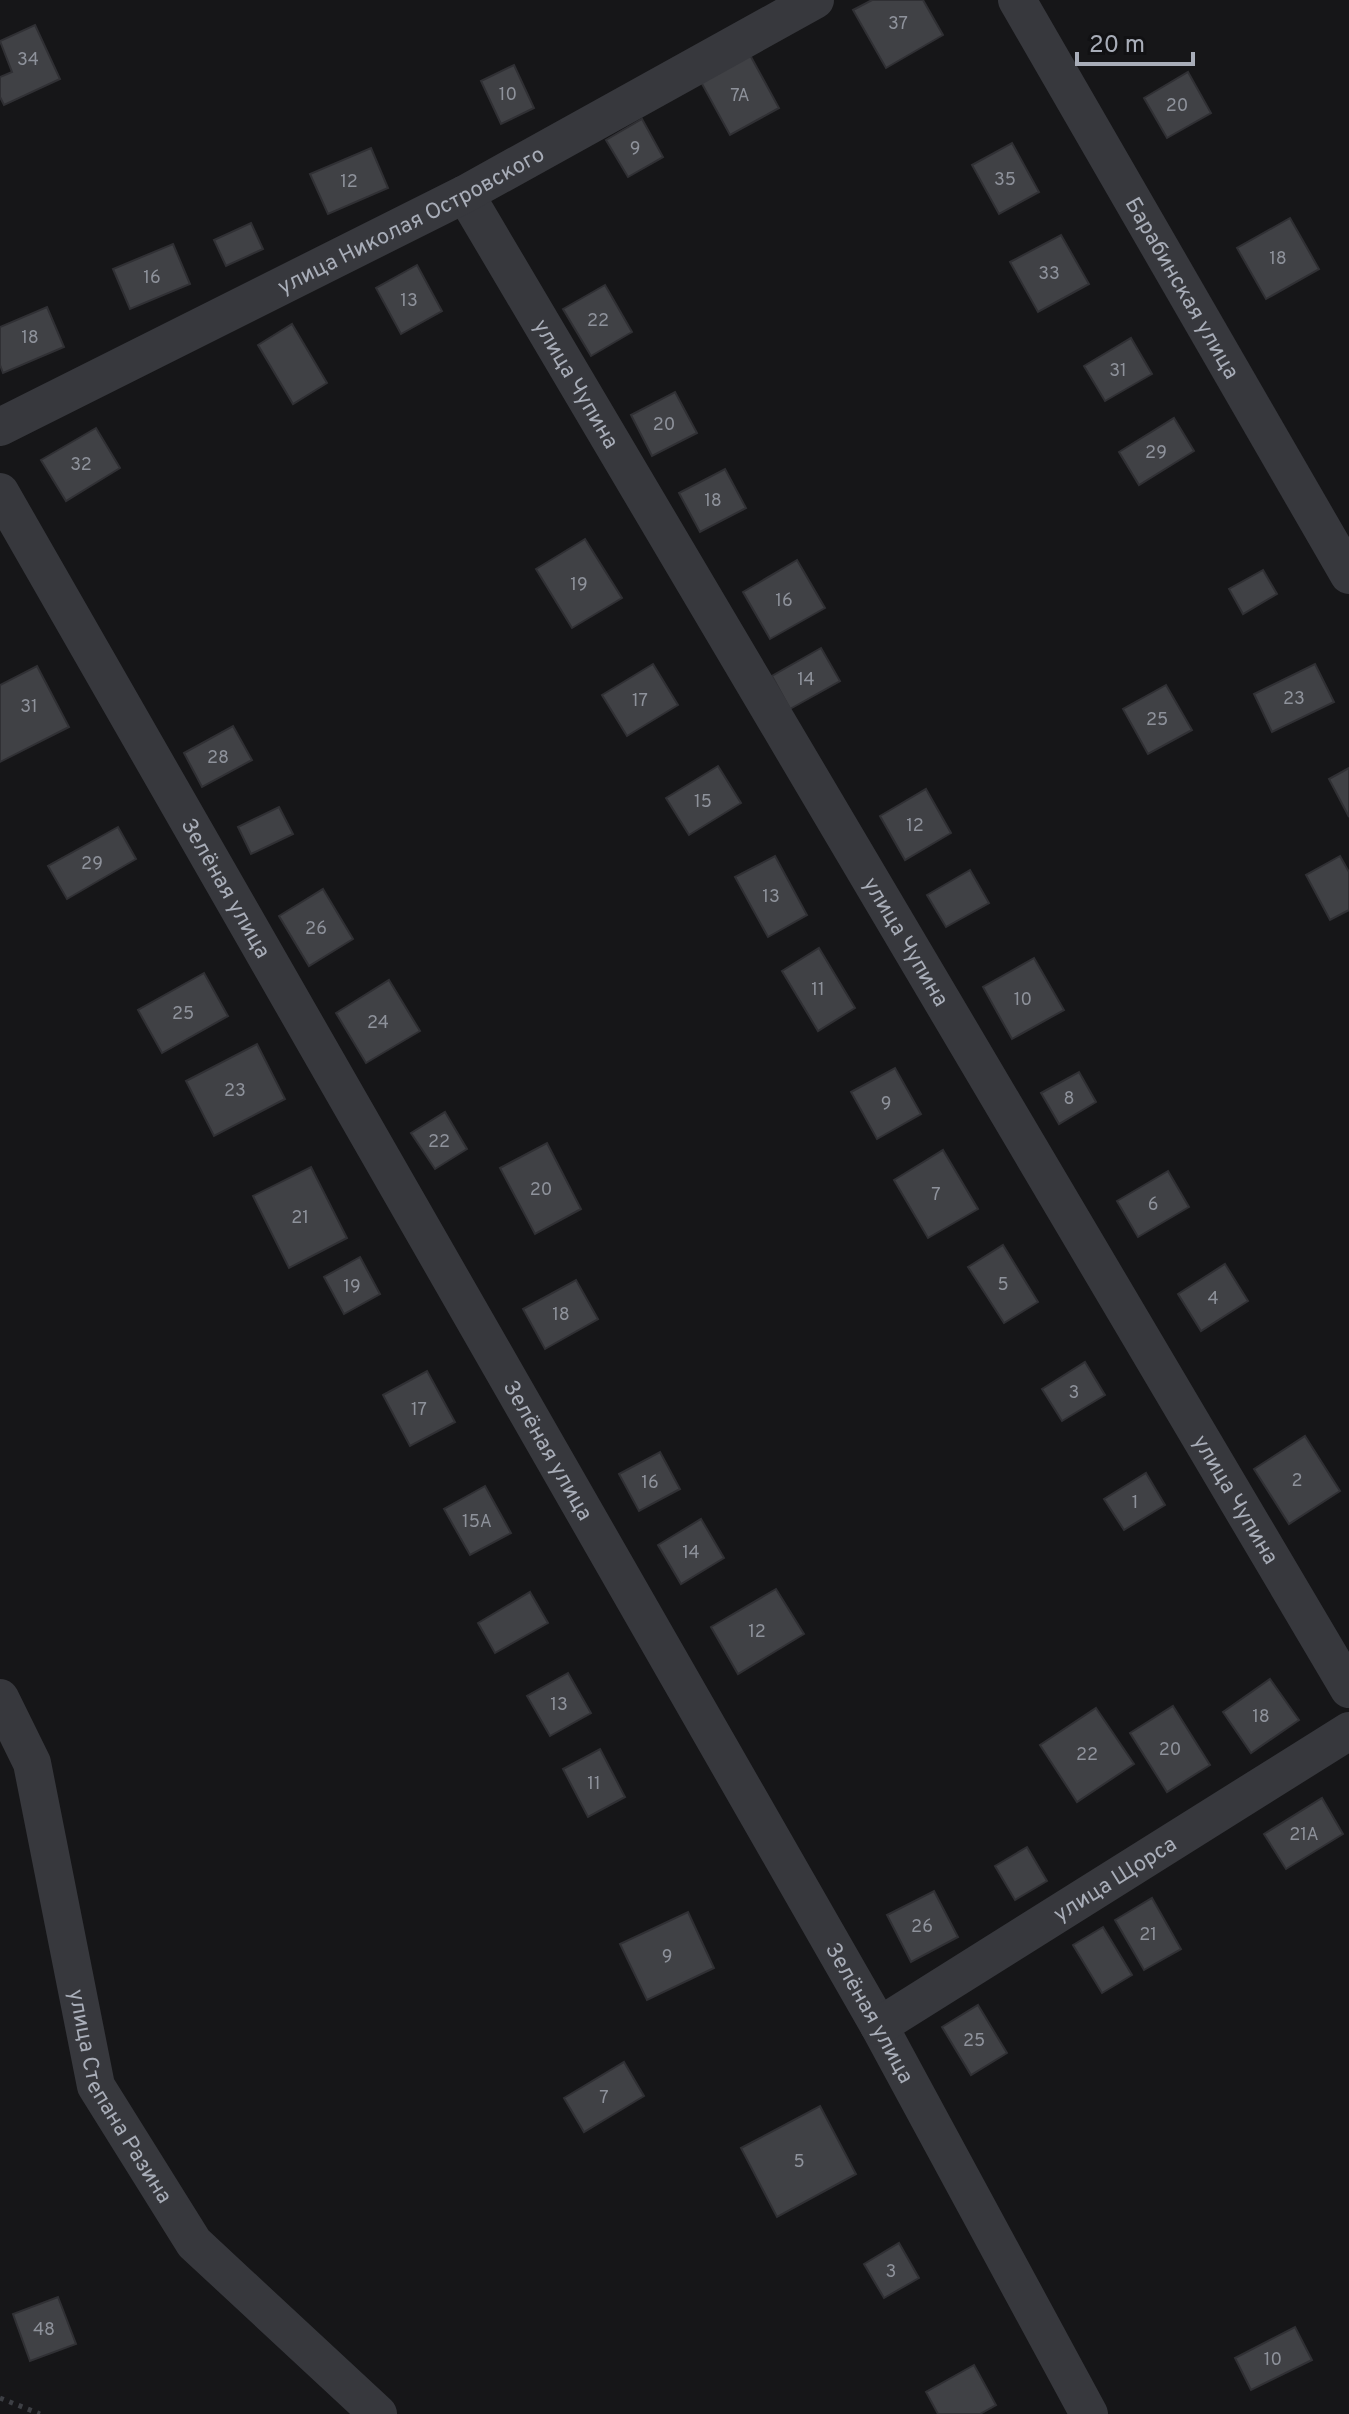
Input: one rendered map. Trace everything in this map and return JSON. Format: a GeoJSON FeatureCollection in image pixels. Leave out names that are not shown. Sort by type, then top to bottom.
{"type":"FeatureCollection","features":[{"type":"Feature","properties":{"kind":"street","name":"улица Николая Островского"},"geometry":{"type":"LineString","coordinates":[[0,427],[465,194],[815,0]]}},
{"type":"Feature","properties":{"kind":"street","name":"Барабинская улица"},"geometry":{"type":"LineString","coordinates":[[1017,0],[1349,575]]}},
{"type":"Feature","properties":{"kind":"street","name":"улица Чупина"},"geometry":{"type":"LineString","coordinates":[[465,194],[1349,1689]]}},
{"type":"Feature","properties":{"kind":"street","name":"Зелёная улица"},"geometry":{"type":"LineString","coordinates":[[0,492],[879,2026],[1089,2414]]}},
{"type":"Feature","properties":{"kind":"street","name":"улица Степана Разина"},"geometry":{"type":"LineString","coordinates":[[0,1698],[32,1763],[96,2086],[194,2243],[378,2414]]}},
{"type":"Feature","properties":{"kind":"street","name":"улица Щорса"},"geometry":{"type":"LineString","coordinates":[[879,2026],[1349,1731]]}},
{"type":"Feature","properties":{"kind":"path"},"geometry":{"type":"LineString","coordinates":[[0,2398],[40,2414]]}},
{"type":"Feature","properties":{"kind":"building"},"geometry":{"type":"Polygon","coordinates":[[[872,0],[923,0],[943,35],[886,68],[853,10],[872,0]]]}},
{"type":"Feature","properties":{"kind":"building"},"geometry":{"type":"Polygon","coordinates":[[[35,25],[60,79],[4,105],[0,97],[0,77],[12,72],[0,41],[35,25]]]}},
{"type":"Feature","properties":{"kind":"building"},"geometry":{"type":"Polygon","coordinates":[[[750,55],[779,108],[730,135],[701,82],[750,55]]]}},
{"type":"Feature","properties":{"kind":"building"},"geometry":{"type":"Polygon","coordinates":[[[514,65],[534,108],[501,124],[481,81],[514,65]]]}},
{"type":"Feature","properties":{"kind":"building"},"geometry":{"type":"Polygon","coordinates":[[[1188,72],[1211,113],[1167,138],[1144,98],[1188,72]]]}},
{"type":"Feature","properties":{"kind":"building"},"geometry":{"type":"Polygon","coordinates":[[[642,119],[663,157],[628,177],[606,140],[642,119]]]}},
{"type":"Feature","properties":{"kind":"building"},"geometry":{"type":"Polygon","coordinates":[[[1012,143],[1039,192],[999,214],[972,165],[1012,143]]]}},
{"type":"Feature","properties":{"kind":"building"},"geometry":{"type":"Polygon","coordinates":[[[371,148],[388,188],[328,214],[310,174],[371,148]]]}},
{"type":"Feature","properties":{"kind":"building"},"geometry":{"type":"Polygon","coordinates":[[[1290,218],[1319,269],[1266,299],[1237,248],[1290,218]]]}},
{"type":"Feature","properties":{"kind":"building"},"geometry":{"type":"Polygon","coordinates":[[[251,223],[263,249],[226,266],[214,240],[251,223]]]}},
{"type":"Feature","properties":{"kind":"building"},"geometry":{"type":"Polygon","coordinates":[[[1061,235],[1089,284],[1038,312],[1010,262],[1061,235]]]}},
{"type":"Feature","properties":{"kind":"building"},"geometry":{"type":"Polygon","coordinates":[[[173,244],[190,284],[130,309],[113,269],[173,244]]]}},
{"type":"Feature","properties":{"kind":"building"},"geometry":{"type":"Polygon","coordinates":[[[417,265],[442,311],[401,334],[376,288],[417,265]]]}},
{"type":"Feature","properties":{"kind":"building"},"geometry":{"type":"Polygon","coordinates":[[[605,285],[632,332],[591,356],[563,309],[605,285]]]}},
{"type":"Feature","properties":{"kind":"building"},"geometry":{"type":"Polygon","coordinates":[[[47,307],[64,347],[3,373],[0,365],[0,327],[47,307]]]}},
{"type":"Feature","properties":{"kind":"building"},"geometry":{"type":"Polygon","coordinates":[[[292,324],[327,383],[293,404],[258,345],[292,324]]]}},
{"type":"Feature","properties":{"kind":"building"},"geometry":{"type":"Polygon","coordinates":[[[1131,338],[1152,374],[1105,401],[1084,366],[1131,338]]]}},
{"type":"Feature","properties":{"kind":"building"},"geometry":{"type":"Polygon","coordinates":[[[675,392],[697,433],[652,456],[631,415],[675,392]]]}},
{"type":"Feature","properties":{"kind":"building"},"geometry":{"type":"Polygon","coordinates":[[[1174,418],[1194,451],[1139,485],[1119,452],[1174,418]]]}},
{"type":"Feature","properties":{"kind":"building"},"geometry":{"type":"Polygon","coordinates":[[[96,428],[120,468],[66,501],[41,460],[96,428]]]}},
{"type":"Feature","properties":{"kind":"building"},"geometry":{"type":"Polygon","coordinates":[[[725,469],[746,508],[700,532],[679,493],[725,469]]]}},
{"type":"Feature","properties":{"kind":"building"},"geometry":{"type":"Polygon","coordinates":[[[585,539],[622,598],[572,628],[536,569],[585,539]]]}},
{"type":"Feature","properties":{"kind":"building"},"geometry":{"type":"Polygon","coordinates":[[[797,560],[825,608],[770,639],[743,592],[797,560]]]}},
{"type":"Feature","properties":{"kind":"building"},"geometry":{"type":"Polygon","coordinates":[[[1263,570],[1277,594],[1243,614],[1229,589],[1263,570]]]}},
{"type":"Feature","properties":{"kind":"building"},"geometry":{"type":"Polygon","coordinates":[[[821,648],[840,681],[790,709],[772,676],[821,648]]]}},
{"type":"Feature","properties":{"kind":"building"},"geometry":{"type":"Polygon","coordinates":[[[653,664],[678,705],[627,736],[602,695],[653,664]]]}},
{"type":"Feature","properties":{"kind":"building"},"geometry":{"type":"Polygon","coordinates":[[[1315,664],[1334,702],[1272,732],[1254,694],[1315,664]]]}},
{"type":"Feature","properties":{"kind":"building"},"geometry":{"type":"Polygon","coordinates":[[[37,666],[69,727],[0,762],[0,685],[37,666]]]}},
{"type":"Feature","properties":{"kind":"building"},"geometry":{"type":"Polygon","coordinates":[[[1166,685],[1192,730],[1148,754],[1123,709],[1166,685]]]}},
{"type":"Feature","properties":{"kind":"building"},"geometry":{"type":"Polygon","coordinates":[[[233,726],[252,760],[202,787],[184,753],[233,726]]]}},
{"type":"Feature","properties":{"kind":"building"},"geometry":{"type":"Polygon","coordinates":[[[718,766],[741,803],[689,835],[666,798],[718,766]]]}},
{"type":"Feature","properties":{"kind":"building"},"geometry":{"type":"Polygon","coordinates":[[[1349,768],[1349,817],[1329,779],[1349,768]]]}},
{"type":"Feature","properties":{"kind":"building"},"geometry":{"type":"Polygon","coordinates":[[[926,789],[951,833],[905,860],[880,816],[926,789]]]}},
{"type":"Feature","properties":{"kind":"building"},"geometry":{"type":"Polygon","coordinates":[[[279,807],[293,834],[251,854],[238,827],[279,807]]]}},
{"type":"Feature","properties":{"kind":"building"},"geometry":{"type":"Polygon","coordinates":[[[118,827],[136,859],[67,899],[48,866],[118,827]]]}},
{"type":"Feature","properties":{"kind":"building"},"geometry":{"type":"Polygon","coordinates":[[[775,856],[807,915],[768,937],[735,877],[775,856]]]}},
{"type":"Feature","properties":{"kind":"building"},"geometry":{"type":"Polygon","coordinates":[[[1340,856],[1349,872],[1349,910],[1330,920],[1306,875],[1340,856]]]}},
{"type":"Feature","properties":{"kind":"building"},"geometry":{"type":"Polygon","coordinates":[[[970,870],[989,903],[946,927],[927,895],[970,870]]]}},
{"type":"Feature","properties":{"kind":"building"},"geometry":{"type":"Polygon","coordinates":[[[323,889],[353,939],[309,966],[279,916],[323,889]]]}},
{"type":"Feature","properties":{"kind":"building"},"geometry":{"type":"Polygon","coordinates":[[[819,948],[855,1008],[818,1031],[782,971],[819,948]]]}},
{"type":"Feature","properties":{"kind":"building"},"geometry":{"type":"Polygon","coordinates":[[[1034,958],[1064,1010],[1012,1039],[983,987],[1034,958]]]}},
{"type":"Feature","properties":{"kind":"building"},"geometry":{"type":"Polygon","coordinates":[[[204,973],[228,1016],[162,1053],[138,1010],[204,973]]]}},
{"type":"Feature","properties":{"kind":"building"},"geometry":{"type":"Polygon","coordinates":[[[389,980],[420,1031],[366,1063],[336,1013],[389,980]]]}},
{"type":"Feature","properties":{"kind":"building"},"geometry":{"type":"Polygon","coordinates":[[[257,1044],[285,1099],[214,1136],[186,1081],[257,1044]]]}},
{"type":"Feature","properties":{"kind":"building"},"geometry":{"type":"Polygon","coordinates":[[[895,1068],[921,1114],[877,1139],[851,1092],[895,1068]]]}},
{"type":"Feature","properties":{"kind":"building"},"geometry":{"type":"Polygon","coordinates":[[[1079,1072],[1096,1102],[1059,1124],[1041,1093],[1079,1072]]]}},
{"type":"Feature","properties":{"kind":"building"},"geometry":{"type":"Polygon","coordinates":[[[445,1112],[467,1149],[435,1169],[411,1133],[445,1112]]]}},
{"type":"Feature","properties":{"kind":"building"},"geometry":{"type":"Polygon","coordinates":[[[547,1143],[581,1209],[535,1234],[500,1168],[547,1143]]]}},
{"type":"Feature","properties":{"kind":"building"},"geometry":{"type":"Polygon","coordinates":[[[943,1150],[978,1209],[928,1238],[894,1180],[943,1150]]]}},
{"type":"Feature","properties":{"kind":"building"},"geometry":{"type":"Polygon","coordinates":[[[311,1167],[347,1238],[289,1268],[253,1196],[311,1167]]]}},
{"type":"Feature","properties":{"kind":"building"},"geometry":{"type":"Polygon","coordinates":[[[1168,1171],[1189,1207],[1138,1237],[1117,1201],[1168,1171]]]}},
{"type":"Feature","properties":{"kind":"building"},"geometry":{"type":"Polygon","coordinates":[[[1003,1245],[1038,1302],[1004,1323],[968,1267],[1003,1245]]]}},
{"type":"Feature","properties":{"kind":"building"},"geometry":{"type":"Polygon","coordinates":[[[360,1257],[380,1294],[344,1314],[324,1277],[360,1257]]]}},
{"type":"Feature","properties":{"kind":"building"},"geometry":{"type":"Polygon","coordinates":[[[1225,1264],[1248,1301],[1201,1331],[1178,1294],[1225,1264]]]}},
{"type":"Feature","properties":{"kind":"building"},"geometry":{"type":"Polygon","coordinates":[[[576,1280],[598,1319],[545,1349],[523,1309],[576,1280]]]}},
{"type":"Feature","properties":{"kind":"building"},"geometry":{"type":"Polygon","coordinates":[[[1085,1362],[1105,1395],[1062,1421],[1042,1389],[1085,1362]]]}},
{"type":"Feature","properties":{"kind":"building"},"geometry":{"type":"Polygon","coordinates":[[[427,1371],[455,1422],[410,1446],[383,1395],[427,1371]]]}},
{"type":"Feature","properties":{"kind":"building"},"geometry":{"type":"Polygon","coordinates":[[[1305,1436],[1340,1491],[1289,1524],[1254,1469],[1305,1436]]]}},
{"type":"Feature","properties":{"kind":"building"},"geometry":{"type":"Polygon","coordinates":[[[660,1452],[680,1489],[639,1511],[619,1474],[660,1452]]]}},
{"type":"Feature","properties":{"kind":"building"},"geometry":{"type":"Polygon","coordinates":[[[1146,1473],[1165,1505],[1124,1530],[1104,1499],[1146,1473]]]}},
{"type":"Feature","properties":{"kind":"building"},"geometry":{"type":"Polygon","coordinates":[[[485,1486],[511,1533],[470,1555],[444,1509],[485,1486]]]}},
{"type":"Feature","properties":{"kind":"building"},"geometry":{"type":"Polygon","coordinates":[[[701,1519],[724,1558],[681,1584],[658,1545],[701,1519]]]}},
{"type":"Feature","properties":{"kind":"building"},"geometry":{"type":"Polygon","coordinates":[[[776,1589],[804,1634],[738,1674],[711,1627],[776,1589]]]}},
{"type":"Feature","properties":{"kind":"building"},"geometry":{"type":"Polygon","coordinates":[[[530,1592],[548,1623],[495,1653],[478,1623],[530,1592]]]}},
{"type":"Feature","properties":{"kind":"building"},"geometry":{"type":"Polygon","coordinates":[[[568,1673],[591,1713],[550,1736],[527,1696],[568,1673]]]}},
{"type":"Feature","properties":{"kind":"building"},"geometry":{"type":"Polygon","coordinates":[[[1270,1679],[1299,1720],[1251,1753],[1223,1712],[1270,1679]]]}},
{"type":"Feature","properties":{"kind":"building"},"geometry":{"type":"Polygon","coordinates":[[[1173,1706],[1210,1765],[1167,1792],[1130,1733],[1173,1706]]]}},
{"type":"Feature","properties":{"kind":"building"},"geometry":{"type":"Polygon","coordinates":[[[1096,1708],[1134,1764],[1077,1802],[1040,1745],[1096,1708]]]}},
{"type":"Feature","properties":{"kind":"building"},"geometry":{"type":"Polygon","coordinates":[[[600,1749],[625,1797],[588,1817],[563,1769],[600,1749]]]}},
{"type":"Feature","properties":{"kind":"building"},"geometry":{"type":"Polygon","coordinates":[[[1322,1798],[1343,1834],[1286,1869],[1264,1834],[1322,1798]]]}},
{"type":"Feature","properties":{"kind":"building"},"geometry":{"type":"Polygon","coordinates":[[[1027,1847],[1047,1881],[1015,1900],[995,1866],[1027,1847]]]}},
{"type":"Feature","properties":{"kind":"building"},"geometry":{"type":"Polygon","coordinates":[[[934,1891],[958,1937],[911,1962],[887,1915],[934,1891]]]}},
{"type":"Feature","properties":{"kind":"building"},"geometry":{"type":"Polygon","coordinates":[[[1152,1898],[1181,1949],[1144,1970],[1115,1920],[1152,1898]]]}},
{"type":"Feature","properties":{"kind":"building"},"geometry":{"type":"Polygon","coordinates":[[[688,1912],[714,1968],[647,2000],[620,1944],[688,1912]]]}},
{"type":"Feature","properties":{"kind":"building"},"geometry":{"type":"Polygon","coordinates":[[[1103,1927],[1132,1975],[1102,1993],[1073,1945],[1103,1927]]]}},
{"type":"Feature","properties":{"kind":"building"},"geometry":{"type":"Polygon","coordinates":[[[978,2005],[1007,2053],[971,2075],[942,2027],[978,2005]]]}},
{"type":"Feature","properties":{"kind":"building"},"geometry":{"type":"Polygon","coordinates":[[[624,2062],[644,2096],[584,2132],[564,2098],[624,2062]]]}},
{"type":"Feature","properties":{"kind":"building"},"geometry":{"type":"Polygon","coordinates":[[[820,2106],[856,2174],[777,2217],[741,2148],[820,2106]]]}},
{"type":"Feature","properties":{"kind":"building"},"geometry":{"type":"Polygon","coordinates":[[[899,2243],[919,2278],[884,2298],[864,2264],[899,2243]]]}},
{"type":"Feature","properties":{"kind":"building"},"geometry":{"type":"Polygon","coordinates":[[[58,2297],[76,2344],[30,2361],[13,2314],[58,2297]]]}},
{"type":"Feature","properties":{"kind":"building"},"geometry":{"type":"Polygon","coordinates":[[[1295,2327],[1312,2360],[1251,2390],[1235,2358],[1295,2327]]]}},
{"type":"Feature","properties":{"kind":"building"},"geometry":{"type":"Polygon","coordinates":[[[974,2365],[996,2405],[980,2414],[938,2414],[926,2392],[974,2365]]]}}]}
